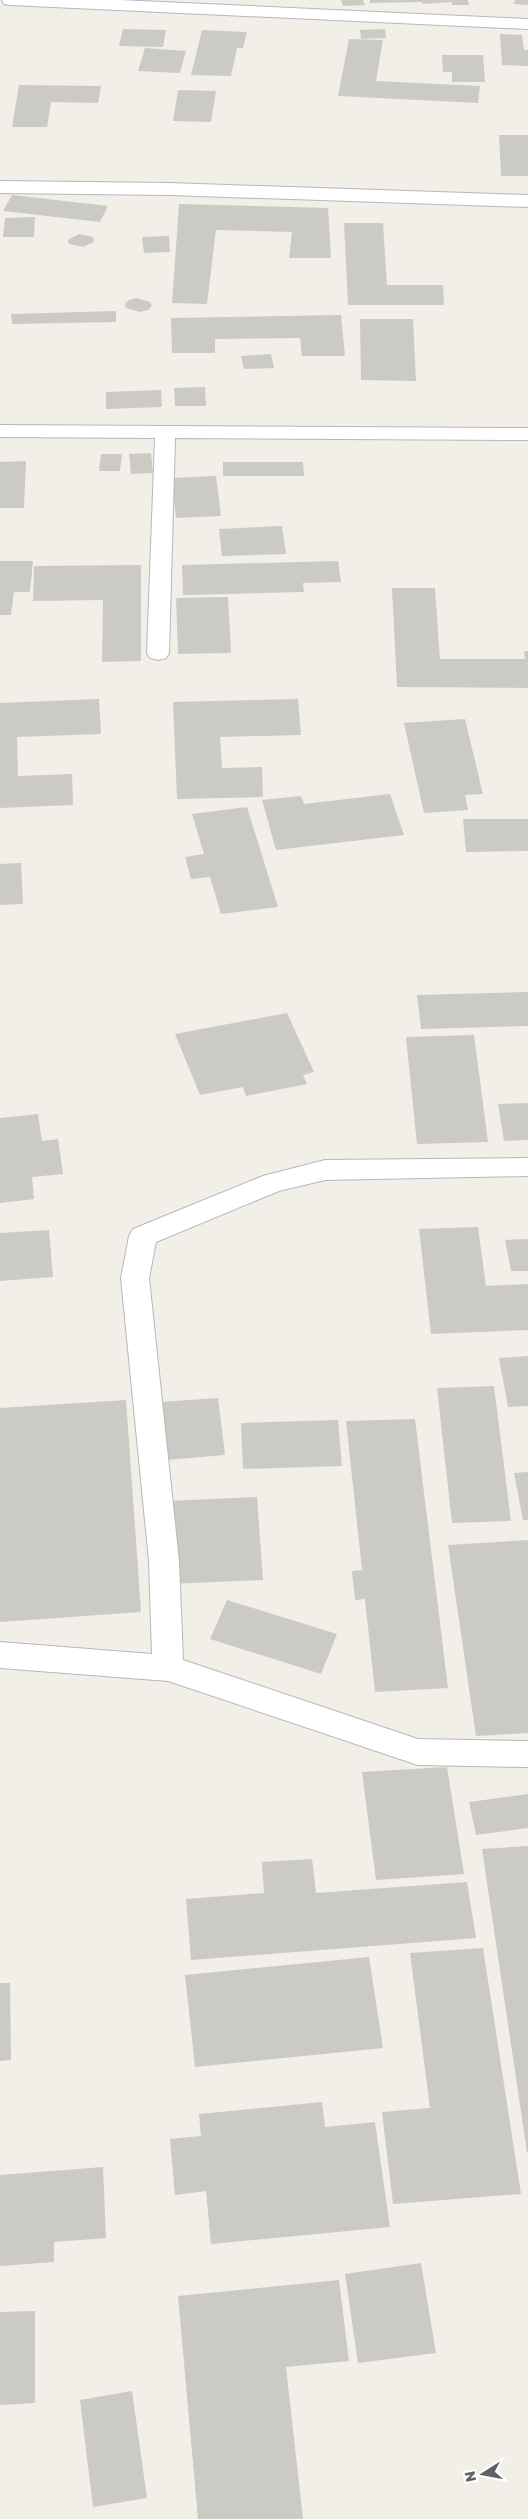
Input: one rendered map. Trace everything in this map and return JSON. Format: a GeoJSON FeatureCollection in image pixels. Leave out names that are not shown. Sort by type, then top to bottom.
{"type":"FeatureCollection","features":[{"type":"Feature","properties":{"kind":"street"},"geometry":{"type":"LineString","coordinates":[[10,0],[528,24]]}},
{"type":"Feature","properties":{"kind":"street"},"geometry":{"type":"LineString","coordinates":[[0,187],[170,189],[528,201]]}},
{"type":"Feature","properties":{"kind":"street"},"geometry":{"type":"LineString","coordinates":[[0,431],[528,434]]}},
{"type":"Feature","properties":{"kind":"street"},"geometry":{"type":"LineString","coordinates":[[158,653],[165,432]]}},
{"type":"Feature","properties":{"kind":"street"},"geometry":{"type":"LineString","coordinates":[[168,1668],[164,1561],[135,1278],[143,1236],[272,1183],[325,1170],[528,1167]]}},
{"type":"Feature","properties":{"kind":"street"},"geometry":{"type":"LineString","coordinates":[[0,1655],[168,1668],[365,1736],[418,1752],[528,1754]]}},
{"type":"Feature","properties":{"kind":"building"},"geometry":{"type":"Polygon","coordinates":[[[341,0],[363,0],[365,5],[343,6],[341,0]]]}},
{"type":"Feature","properties":{"kind":"building"},"geometry":{"type":"Polygon","coordinates":[[[370,0],[468,0],[469,5],[452,5],[452,2],[423,4],[422,2],[370,3],[370,0]]]}},
{"type":"Feature","properties":{"kind":"building"},"geometry":{"type":"Polygon","coordinates":[[[515,0],[528,0],[528,5],[514,4],[515,0]]]}},
{"type":"Feature","properties":{"kind":"building"},"geometry":{"type":"Polygon","coordinates":[[[123,29],[166,30],[163,47],[119,46],[123,29]]]}},
{"type":"Feature","properties":{"kind":"building"},"geometry":{"type":"Polygon","coordinates":[[[385,29],[386,38],[361,39],[360,30],[385,29]]]}},
{"type":"Feature","properties":{"kind":"building"},"geometry":{"type":"Polygon","coordinates":[[[202,30],[247,32],[243,48],[237,48],[231,76],[191,75],[202,30]]]}},
{"type":"Feature","properties":{"kind":"building"},"geometry":{"type":"Polygon","coordinates":[[[500,34],[522,35],[524,50],[528,50],[528,66],[502,65],[500,34]]]}},
{"type":"Feature","properties":{"kind":"building"},"geometry":{"type":"Polygon","coordinates":[[[349,39],[383,40],[376,81],[480,86],[478,103],[338,96],[349,39]]]}},
{"type":"Feature","properties":{"kind":"building"},"geometry":{"type":"Polygon","coordinates":[[[145,48],[186,51],[180,73],[138,71],[145,48]]]}},
{"type":"Feature","properties":{"kind":"building"},"geometry":{"type":"Polygon","coordinates":[[[442,55],[483,55],[485,82],[452,82],[452,72],[443,72],[442,55]]]}},
{"type":"Feature","properties":{"kind":"building"},"geometry":{"type":"Polygon","coordinates":[[[19,85],[101,86],[98,103],[51,102],[47,127],[12,127],[19,85]]]}},
{"type":"Feature","properties":{"kind":"building"},"geometry":{"type":"Polygon","coordinates":[[[178,90],[216,91],[211,122],[173,121],[178,90]]]}},
{"type":"Feature","properties":{"kind":"building"},"geometry":{"type":"Polygon","coordinates":[[[499,135],[528,135],[528,176],[501,176],[499,135]]]}},
{"type":"Feature","properties":{"kind":"building"},"geometry":{"type":"Polygon","coordinates":[[[12,195],[108,206],[100,222],[3,211],[12,195]]]}},
{"type":"Feature","properties":{"kind":"building"},"geometry":{"type":"Polygon","coordinates":[[[179,204],[328,208],[331,258],[289,258],[292,232],[216,230],[207,304],[172,303],[179,204]]]}},
{"type":"Feature","properties":{"kind":"building"},"geometry":{"type":"Polygon","coordinates":[[[35,217],[34,237],[3,237],[5,218],[35,217]]]}},
{"type":"Feature","properties":{"kind":"building"},"geometry":{"type":"Polygon","coordinates":[[[344,223],[383,223],[387,285],[443,285],[444,305],[348,305],[344,223]]]}},
{"type":"Feature","properties":{"kind":"building"},"geometry":{"type":"Polygon","coordinates":[[[79,234],[93,237],[94,242],[83,247],[69,244],[68,240],[79,234]]]}},
{"type":"Feature","properties":{"kind":"building"},"geometry":{"type":"Polygon","coordinates":[[[169,236],[170,252],[144,253],[142,237],[169,236]]]}},
{"type":"Feature","properties":{"kind":"building"},"geometry":{"type":"Polygon","coordinates":[[[136,298],[150,302],[152,306],[148,310],[140,312],[126,308],[125,304],[129,300],[136,298]]]}},
{"type":"Feature","properties":{"kind":"building"},"geometry":{"type":"Polygon","coordinates":[[[116,311],[116,322],[12,324],[11,314],[116,311]]]}},
{"type":"Feature","properties":{"kind":"building"},"geometry":{"type":"Polygon","coordinates":[[[341,315],[345,356],[302,356],[300,338],[215,339],[215,353],[172,353],[171,318],[341,315]]]}},
{"type":"Feature","properties":{"kind":"building"},"geometry":{"type":"Polygon","coordinates":[[[360,319],[413,319],[416,381],[361,380],[360,319]]]}},
{"type":"Feature","properties":{"kind":"building"},"geometry":{"type":"Polygon","coordinates":[[[271,354],[274,368],[244,369],[241,356],[271,354]]]}},
{"type":"Feature","properties":{"kind":"building"},"geometry":{"type":"Polygon","coordinates":[[[205,387],[206,406],[175,406],[174,388],[205,387]]]}},
{"type":"Feature","properties":{"kind":"building"},"geometry":{"type":"Polygon","coordinates":[[[161,390],[162,407],[106,409],[106,392],[161,390]]]}},
{"type":"Feature","properties":{"kind":"building"},"geometry":{"type":"Polygon","coordinates":[[[151,453],[153,473],[131,474],[129,454],[151,453]]]}},
{"type":"Feature","properties":{"kind":"building"},"geometry":{"type":"Polygon","coordinates":[[[101,454],[122,454],[120,471],[99,471],[101,454]]]}},
{"type":"Feature","properties":{"kind":"building"},"geometry":{"type":"Polygon","coordinates":[[[26,461],[24,508],[0,508],[0,462],[26,461]]]}},
{"type":"Feature","properties":{"kind":"building"},"geometry":{"type":"Polygon","coordinates":[[[223,462],[303,462],[304,476],[223,476],[223,462]]]}},
{"type":"Feature","properties":{"kind":"building"},"geometry":{"type":"Polygon","coordinates":[[[216,476],[221,516],[176,518],[172,478],[216,476]]]}},
{"type":"Feature","properties":{"kind":"building"},"geometry":{"type":"Polygon","coordinates":[[[282,526],[286,554],[222,556],[219,529],[282,526]]]}},
{"type":"Feature","properties":{"kind":"building"},"geometry":{"type":"Polygon","coordinates":[[[0,561],[33,561],[30,592],[14,592],[11,615],[0,615],[0,561]]]}},
{"type":"Feature","properties":{"kind":"building"},"geometry":{"type":"Polygon","coordinates":[[[338,561],[341,582],[303,583],[304,592],[183,595],[182,565],[338,561]]]}},
{"type":"Feature","properties":{"kind":"building"},"geometry":{"type":"Polygon","coordinates":[[[141,565],[141,661],[102,662],[103,600],[33,601],[34,566],[141,565]]]}},
{"type":"Feature","properties":{"kind":"building"},"geometry":{"type":"Polygon","coordinates":[[[392,588],[435,588],[440,659],[525,659],[524,651],[528,651],[528,688],[397,687],[392,588]]]}},
{"type":"Feature","properties":{"kind":"building"},"geometry":{"type":"Polygon","coordinates":[[[228,597],[231,653],[178,654],[176,598],[228,597]]]}},
{"type":"Feature","properties":{"kind":"building"},"geometry":{"type":"Polygon","coordinates":[[[99,699],[101,734],[17,737],[18,776],[72,774],[73,805],[0,808],[0,703],[99,699]]]}},
{"type":"Feature","properties":{"kind":"building"},"geometry":{"type":"Polygon","coordinates":[[[298,699],[301,735],[220,737],[222,768],[262,767],[263,797],[177,799],[173,702],[298,699]]]}},
{"type":"Feature","properties":{"kind":"building"},"geometry":{"type":"Polygon","coordinates":[[[465,719],[483,794],[465,795],[468,810],[424,813],[404,723],[465,719]]]}},
{"type":"Feature","properties":{"kind":"building"},"geometry":{"type":"Polygon","coordinates":[[[390,794],[404,835],[276,850],[262,800],[301,796],[304,804],[390,794]]]}},
{"type":"Feature","properties":{"kind":"building"},"geometry":{"type":"Polygon","coordinates":[[[247,807],[278,907],[221,914],[210,877],[191,879],[185,857],[204,854],[192,814],[247,807]]]}},
{"type":"Feature","properties":{"kind":"building"},"geometry":{"type":"Polygon","coordinates":[[[463,819],[528,819],[528,851],[466,852],[463,819]]]}},
{"type":"Feature","properties":{"kind":"building"},"geometry":{"type":"Polygon","coordinates":[[[21,863],[23,904],[0,905],[0,864],[21,863]]]}},
{"type":"Feature","properties":{"kind":"building"},"geometry":{"type":"Polygon","coordinates":[[[528,992],[528,1026],[421,1029],[417,995],[528,992]]]}},
{"type":"Feature","properties":{"kind":"building"},"geometry":{"type":"Polygon","coordinates":[[[287,1013],[314,1072],[303,1075],[307,1084],[246,1096],[243,1087],[200,1095],[175,1034],[287,1013]]]}},
{"type":"Feature","properties":{"kind":"building"},"geometry":{"type":"Polygon","coordinates":[[[474,1035],[488,1142],[417,1144],[406,1037],[474,1035]]]}},
{"type":"Feature","properties":{"kind":"building"},"geometry":{"type":"Polygon","coordinates":[[[528,1103],[528,1140],[504,1141],[498,1104],[528,1103]]]}},
{"type":"Feature","properties":{"kind":"building"},"geometry":{"type":"Polygon","coordinates":[[[38,1114],[42,1141],[58,1139],[63,1174],[32,1177],[34,1199],[0,1203],[0,1118],[38,1114]]]}},
{"type":"Feature","properties":{"kind":"building"},"geometry":{"type":"Polygon","coordinates":[[[478,1227],[486,1286],[528,1284],[528,1330],[431,1334],[419,1229],[478,1227]]]}},
{"type":"Feature","properties":{"kind":"building"},"geometry":{"type":"Polygon","coordinates":[[[49,1230],[53,1277],[0,1281],[0,1233],[49,1230]]]}},
{"type":"Feature","properties":{"kind":"building"},"geometry":{"type":"Polygon","coordinates":[[[528,1239],[528,1271],[511,1271],[505,1240],[528,1239]]]}},
{"type":"Feature","properties":{"kind":"building"},"geometry":{"type":"Polygon","coordinates":[[[528,1356],[528,1406],[508,1407],[499,1358],[528,1356]]]}},
{"type":"Feature","properties":{"kind":"building"},"geometry":{"type":"Polygon","coordinates":[[[494,1386],[511,1521],[452,1523],[437,1388],[494,1386]]]}},
{"type":"Feature","properties":{"kind":"building"},"geometry":{"type":"Polygon","coordinates":[[[218,1398],[225,1455],[166,1460],[160,1402],[218,1398]]]}},
{"type":"Feature","properties":{"kind":"building"},"geometry":{"type":"Polygon","coordinates":[[[126,1400],[141,1612],[0,1622],[0,1408],[126,1400]]]}},
{"type":"Feature","properties":{"kind":"building"},"geometry":{"type":"Polygon","coordinates":[[[415,1419],[448,1688],[375,1692],[365,1599],[355,1600],[352,1571],[362,1570],[346,1421],[415,1419]]]}},
{"type":"Feature","properties":{"kind":"building"},"geometry":{"type":"Polygon","coordinates":[[[338,1420],[342,1466],[243,1469],[241,1423],[338,1420]]]}},
{"type":"Feature","properties":{"kind":"building"},"geometry":{"type":"Polygon","coordinates":[[[528,1472],[528,1520],[523,1520],[514,1473],[528,1472]]]}},
{"type":"Feature","properties":{"kind":"building"},"geometry":{"type":"Polygon","coordinates":[[[257,1497],[263,1580],[170,1584],[167,1501],[257,1497]]]}},
{"type":"Feature","properties":{"kind":"building"},"geometry":{"type":"Polygon","coordinates":[[[528,1540],[528,1733],[476,1736],[448,1545],[528,1540]]]}},
{"type":"Feature","properties":{"kind":"building"},"geometry":{"type":"Polygon","coordinates":[[[227,1600],[337,1634],[321,1674],[210,1639],[227,1600]]]}},
{"type":"Feature","properties":{"kind":"building"},"geometry":{"type":"Polygon","coordinates":[[[447,1767],[464,1874],[376,1880],[362,1772],[447,1767]]]}},
{"type":"Feature","properties":{"kind":"building"},"geometry":{"type":"Polygon","coordinates":[[[528,1794],[528,1828],[476,1835],[469,1802],[528,1794]]]}},
{"type":"Feature","properties":{"kind":"building"},"geometry":{"type":"Polygon","coordinates":[[[528,1846],[528,2152],[527,2152],[482,1849],[528,1846]]]}},
{"type":"Feature","properties":{"kind":"building"},"geometry":{"type":"Polygon","coordinates":[[[312,1859],[316,1893],[467,1882],[476,1938],[191,1960],[186,1899],[264,1893],[262,1862],[312,1859]]]}},
{"type":"Feature","properties":{"kind":"building"},"geometry":{"type":"Polygon","coordinates":[[[483,1948],[521,2194],[393,2204],[382,2112],[430,2108],[410,1953],[483,1948]]]}},
{"type":"Feature","properties":{"kind":"building"},"geometry":{"type":"Polygon","coordinates":[[[369,1957],[383,2048],[195,2067],[185,1975],[369,1957]]]}},
{"type":"Feature","properties":{"kind":"building"},"geometry":{"type":"Polygon","coordinates":[[[0,1983],[10,1983],[11,2060],[0,2061],[0,1983]]]}},
{"type":"Feature","properties":{"kind":"building"},"geometry":{"type":"Polygon","coordinates":[[[322,2102],[325,2127],[375,2122],[390,2227],[211,2244],[206,2191],[175,2195],[170,2139],[201,2136],[199,2114],[322,2102]]]}},
{"type":"Feature","properties":{"kind":"building"},"geometry":{"type":"Polygon","coordinates":[[[103,2167],[106,2238],[54,2242],[54,2262],[0,2266],[0,2175],[103,2167]]]}},
{"type":"Feature","properties":{"kind":"building"},"geometry":{"type":"Polygon","coordinates":[[[421,2263],[436,2353],[358,2363],[345,2274],[421,2263]]]}},
{"type":"Feature","properties":{"kind":"building"},"geometry":{"type":"Polygon","coordinates":[[[339,2280],[349,2361],[286,2367],[303,2519],[198,2519],[178,2296],[339,2280]]]}},
{"type":"Feature","properties":{"kind":"building"},"geometry":{"type":"Polygon","coordinates":[[[35,2311],[35,2403],[0,2405],[0,2312],[35,2311]]]}},
{"type":"Feature","properties":{"kind":"building"},"geometry":{"type":"Polygon","coordinates":[[[132,2391],[147,2498],[93,2507],[80,2400],[132,2391]]]}}]}
